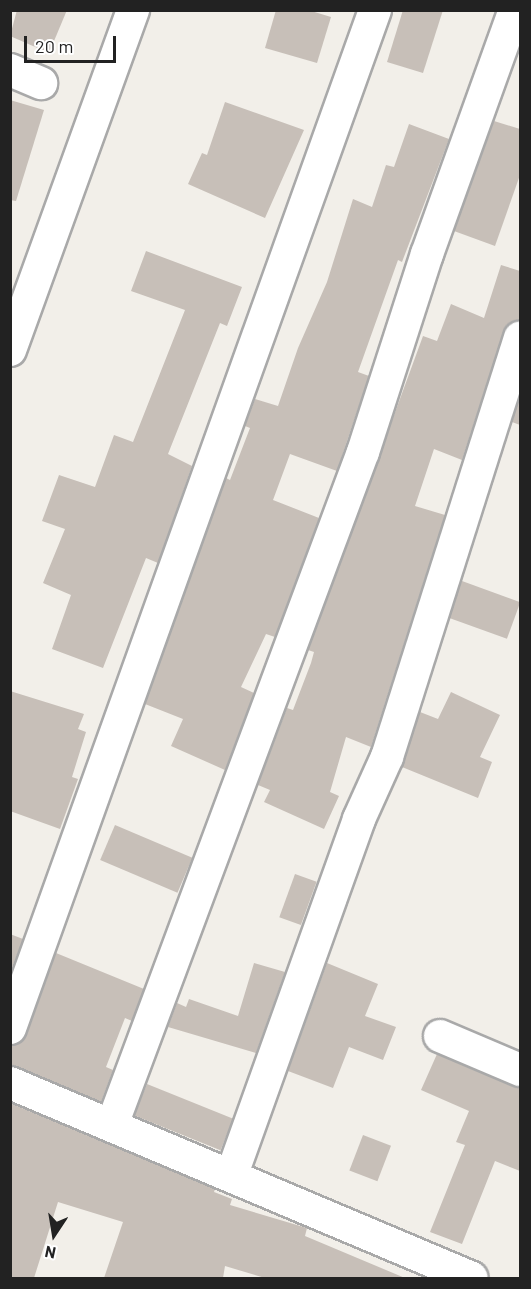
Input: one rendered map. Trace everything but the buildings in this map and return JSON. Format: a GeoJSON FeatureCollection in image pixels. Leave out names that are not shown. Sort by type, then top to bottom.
{"type":"FeatureCollection","features":[{"type":"Feature","properties":{"kind":"street"},"geometry":{"type":"LineString","coordinates":[[10,350],[133,10]]}},
{"type":"Feature","properties":{"kind":"street"},"geometry":{"type":"LineString","coordinates":[[10,1028],[375,10]]}},
{"type":"Feature","properties":{"kind":"street"},"geometry":{"type":"LineString","coordinates":[[112,1125],[363,452],[427,254],[515,10]]}},
{"type":"Feature","properties":{"kind":"street"},"geometry":{"type":"LineString","coordinates":[[10,70],[41,83]]}},
{"type":"Feature","properties":{"kind":"street"},"geometry":{"type":"LineString","coordinates":[[232,1174],[359,819],[387,757],[520,338]]}},
{"type":"Feature","properties":{"kind":"street"},"geometry":{"type":"LineString","coordinates":[[440,1036],[520,1070]]}},
{"type":"Feature","properties":{"kind":"street"},"geometry":{"type":"LineString","coordinates":[[10,1083],[232,1174],[472,1278]]}}]}
